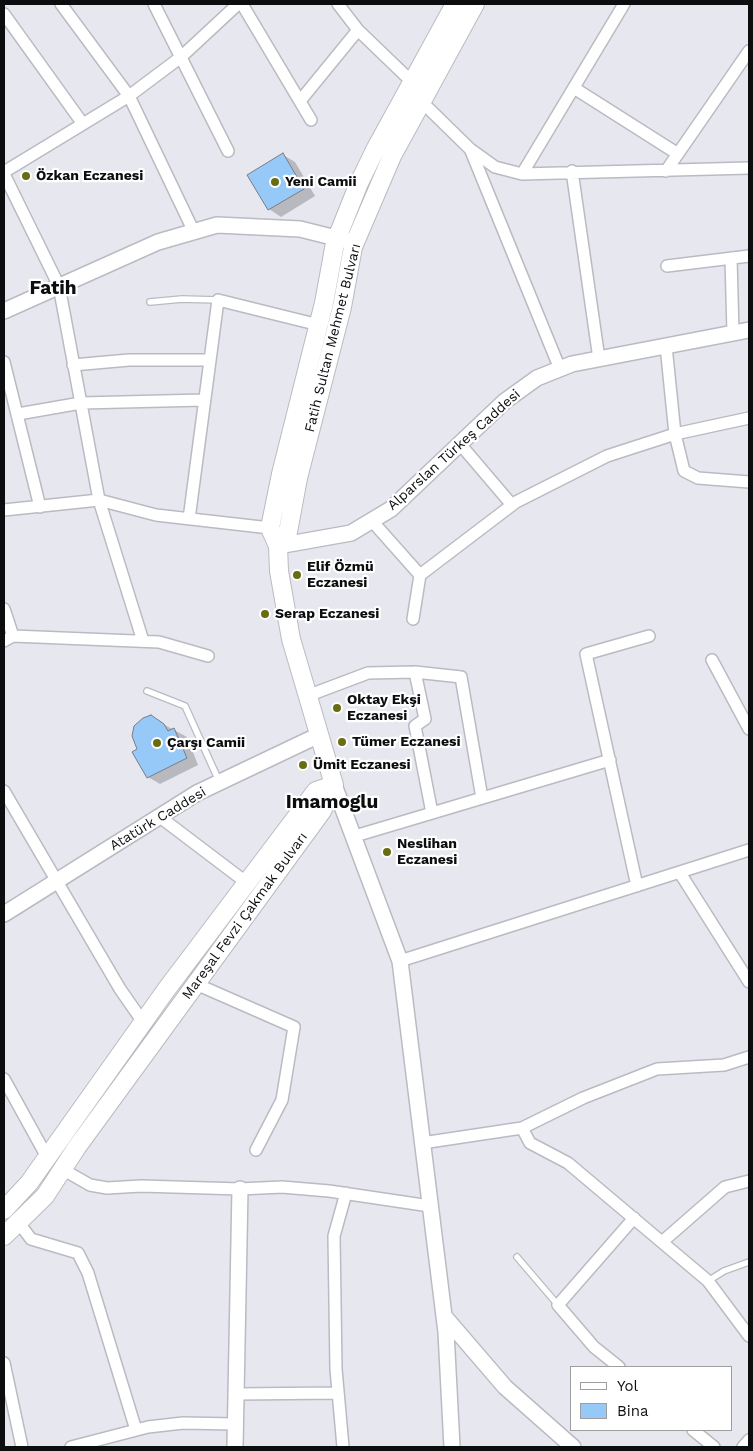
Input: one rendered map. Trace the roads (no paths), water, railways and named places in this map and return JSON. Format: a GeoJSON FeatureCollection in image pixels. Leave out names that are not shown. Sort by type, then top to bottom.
{"type":"FeatureCollection","features":[{"type":"Feature","properties":{"kind":"main road","name":"Fatih Sultan Mehmet Bulvarı"},"geometry":{"type":"LineString","coordinates":[[270,528],[281,474],[319,325],[337,238],[359,182],[455,4]]}},
{"type":"Feature","properties":{"kind":"main road","name":"Fatih Sultan Mehmet Bulvarı"},"geometry":{"type":"LineString","coordinates":[[278,546],[288,532],[298,478],[342,307],[355,243],[380,181],[475,4]]}},
{"type":"Feature","properties":{"kind":"main road"},"geometry":{"type":"LineString","coordinates":[[270,528],[278,546],[279,571],[290,639],[334,784]]}},
{"type":"Feature","properties":{"kind":"main road","name":"Mareşal Fevzi Çakmak Bulvarı"},"geometry":{"type":"LineString","coordinates":[[4,1210],[29,1183],[143,1022],[316,791],[334,784]]}},
{"type":"Feature","properties":{"kind":"main road","name":"Mareşal Fevzi Çakmak Bulvarı"},"geometry":{"type":"LineString","coordinates":[[4,1236],[45,1196],[62,1169],[322,811],[334,784]]}},
{"type":"Feature","properties":{"kind":"street"},"geometry":{"type":"LineString","coordinates":[[61,4],[129,96],[194,232]]}},
{"type":"Feature","properties":{"kind":"street"},"geometry":{"type":"LineString","coordinates":[[154,4],[228,151]]}},
{"type":"Feature","properties":{"kind":"street"},"geometry":{"type":"LineString","coordinates":[[143,641],[99,500],[59,286],[4,173],[129,96],[182,57],[238,4]]}},
{"type":"Feature","properties":{"kind":"street"},"geometry":{"type":"LineString","coordinates":[[242,4],[311,120]]}},
{"type":"Feature","properties":{"kind":"street"},"geometry":{"type":"LineString","coordinates":[[338,4],[358,30],[412,82]]}},
{"type":"Feature","properties":{"kind":"street"},"geometry":{"type":"LineString","coordinates":[[522,174],[624,4]]}},
{"type":"Feature","properties":{"kind":"street"},"geometry":{"type":"LineString","coordinates":[[4,14],[83,124]]}},
{"type":"Feature","properties":{"kind":"street"},"geometry":{"type":"LineString","coordinates":[[300,101],[358,30]]}},
{"type":"Feature","properties":{"kind":"street"},"geometry":{"type":"LineString","coordinates":[[666,171],[749,51]]}},
{"type":"Feature","properties":{"kind":"street"},"geometry":{"type":"LineString","coordinates":[[574,88],[678,154]]}},
{"type":"Feature","properties":{"kind":"street"},"geometry":{"type":"LineString","coordinates":[[422,102],[470,149],[495,167],[522,174],[572,171],[666,171],[749,168]]}},
{"type":"Feature","properties":{"kind":"street"},"geometry":{"type":"LineString","coordinates":[[470,149],[560,369]]}},
{"type":"Feature","properties":{"kind":"street"},"geometry":{"type":"LineString","coordinates":[[572,171],[599,359]]}},
{"type":"Feature","properties":{"kind":"street"},"geometry":{"type":"LineString","coordinates":[[4,311],[158,242],[217,226],[300,229],[355,243]]}},
{"type":"Feature","properties":{"kind":"street"},"geometry":{"type":"LineString","coordinates":[[667,266],[749,256]]}},
{"type":"Feature","properties":{"kind":"street"},"geometry":{"type":"LineString","coordinates":[[731,258],[733,333]]}},
{"type":"Feature","properties":{"kind":"street"},"geometry":{"type":"LineString","coordinates":[[189,519],[218,300],[319,325]]}},
{"type":"Feature","properties":{"kind":"street","name":"Alparslan Türkeş Caddesi"},"geometry":{"type":"LineString","coordinates":[[278,546],[351,533],[391,509],[505,400],[537,378],[560,369],[599,359],[749,330]]}},
{"type":"Feature","properties":{"kind":"street"},"geometry":{"type":"LineString","coordinates":[[666,346],[675,434],[684,471],[698,478],[749,482]]}},
{"type":"Feature","properties":{"kind":"street"},"geometry":{"type":"LineString","coordinates":[[74,365],[129,360],[210,360]]}},
{"type":"Feature","properties":{"kind":"street"},"geometry":{"type":"LineString","coordinates":[[4,362],[40,507]]}},
{"type":"Feature","properties":{"kind":"street"},"geometry":{"type":"LineString","coordinates":[[18,414],[81,403],[204,400]]}},
{"type":"Feature","properties":{"kind":"street"},"geometry":{"type":"LineString","coordinates":[[413,619],[420,575],[512,505],[607,456],[675,434],[749,418]]}},
{"type":"Feature","properties":{"kind":"street"},"geometry":{"type":"LineString","coordinates":[[460,444],[512,505]]}},
{"type":"Feature","properties":{"kind":"street"},"geometry":{"type":"LineString","coordinates":[[4,510],[99,500],[156,515],[270,528]]}},
{"type":"Feature","properties":{"kind":"street"},"geometry":{"type":"LineString","coordinates":[[372,521],[420,575]]}},
{"type":"Feature","properties":{"kind":"street"},"geometry":{"type":"LineString","coordinates":[[4,609],[8,639],[159,642],[208,656]]}},
{"type":"Feature","properties":{"kind":"street"},"geometry":{"type":"LineString","coordinates":[[637,886],[586,654],[649,636]]}},
{"type":"Feature","properties":{"kind":"street"},"geometry":{"type":"LineString","coordinates":[[712,660],[749,729]]}},
{"type":"Feature","properties":{"kind":"street"},"geometry":{"type":"LineString","coordinates":[[305,689],[368,673],[415,672],[461,677],[482,798]]}},
{"type":"Feature","properties":{"kind":"street"},"geometry":{"type":"LineString","coordinates":[[415,672],[425,719],[415,726],[432,813]]}},
{"type":"Feature","properties":{"kind":"street","name":"Atatürk Caddesi"},"geometry":{"type":"LineString","coordinates":[[4,914],[197,794],[319,735]]}},
{"type":"Feature","properties":{"kind":"street"},"geometry":{"type":"LineString","coordinates":[[355,836],[610,760]]}},
{"type":"Feature","properties":{"kind":"street"},"geometry":{"type":"LineString","coordinates":[[334,784],[355,836],[400,961],[444,1316],[452,1447]]}},
{"type":"Feature","properties":{"kind":"street"},"geometry":{"type":"LineString","coordinates":[[4,791],[120,989],[143,1022]]}},
{"type":"Feature","properties":{"kind":"street"},"geometry":{"type":"LineString","coordinates":[[160,817],[247,883]]}},
{"type":"Feature","properties":{"kind":"street"},"geometry":{"type":"LineString","coordinates":[[400,961],[749,850]]}},
{"type":"Feature","properties":{"kind":"street"},"geometry":{"type":"LineString","coordinates":[[680,873],[746,970],[749,982]]}},
{"type":"Feature","properties":{"kind":"street"},"geometry":{"type":"LineString","coordinates":[[196,984],[294,1026],[282,1100],[256,1150]]}},
{"type":"Feature","properties":{"kind":"street"},"geometry":{"type":"LineString","coordinates":[[422,1142],[522,1128],[583,1098],[657,1069],[724,1065],[749,1057]]}},
{"type":"Feature","properties":{"kind":"street"},"geometry":{"type":"LineString","coordinates":[[4,1079],[47,1158]]}},
{"type":"Feature","properties":{"kind":"street"},"geometry":{"type":"LineString","coordinates":[[522,1128],[530,1143],[568,1163],[708,1281],[749,1336]]}},
{"type":"Feature","properties":{"kind":"street"},"geometry":{"type":"LineString","coordinates":[[62,1169],[90,1185],[107,1188],[141,1186],[240,1189],[282,1187],[346,1193],[430,1206]]}},
{"type":"Feature","properties":{"kind":"street"},"geometry":{"type":"LineString","coordinates":[[662,1242],[724,1187],[749,1181]]}},
{"type":"Feature","properties":{"kind":"street"},"geometry":{"type":"LineString","coordinates":[[235,1447],[240,1189]]}},
{"type":"Feature","properties":{"kind":"street"},"geometry":{"type":"LineString","coordinates":[[343,1447],[338,1393],[334,1236],[346,1193]]}},
{"type":"Feature","properties":{"kind":"street"},"geometry":{"type":"LineString","coordinates":[[618,1366],[594,1346],[558,1305],[634,1218]]}},
{"type":"Feature","properties":{"kind":"street"},"geometry":{"type":"LineString","coordinates":[[19,1223],[31,1239],[78,1253],[88,1273],[136,1430]]}},
{"type":"Feature","properties":{"kind":"street"},"geometry":{"type":"LineString","coordinates":[[444,1316],[505,1387],[572,1447]]}},
{"type":"Feature","properties":{"kind":"street"},"geometry":{"type":"LineString","coordinates":[[4,1363],[22,1447]]}},
{"type":"Feature","properties":{"kind":"street"},"geometry":{"type":"LineString","coordinates":[[236,1394],[338,1393]]}},
{"type":"Feature","properties":{"kind":"street"},"geometry":{"type":"LineString","coordinates":[[78,1446],[136,1430],[182,1423],[235,1424]]}},
{"type":"Feature","properties":{"kind":"street"},"geometry":{"type":"LineString","coordinates":[[694,1431],[714,1447]]}},
{"type":"Feature","properties":{"kind":"street"},"geometry":{"type":"LineString","coordinates":[[743,1447],[749,1440]]}},
{"type":"Feature","properties":{"kind":"lane"},"geometry":{"type":"LineString","coordinates":[[150,302],[182,299],[218,300]]}},
{"type":"Feature","properties":{"kind":"lane"},"geometry":{"type":"LineString","coordinates":[[147,691],[185,706],[220,783]]}},
{"type":"Feature","properties":{"kind":"lane"},"geometry":{"type":"LineString","coordinates":[[517,1257],[558,1305]]}},
{"type":"Feature","properties":{"kind":"lane"},"geometry":{"type":"LineString","coordinates":[[708,1281],[724,1271],[749,1262]]}},
{"type":"Feature","properties":{"kind":"place","name":"Özkan Eczanesi"},"geometry":{"type":"Point","coordinates":[26,176]}},
{"type":"Feature","properties":{"kind":"place","name":"Yeni Camii"},"geometry":{"type":"Point","coordinates":[275,182]}},
{"type":"Feature","properties":{"kind":"place","name":"Elif Özmü Eczanesi"},"geometry":{"type":"Point","coordinates":[297,575]}},
{"type":"Feature","properties":{"kind":"place","name":"Serap Eczanesi"},"geometry":{"type":"Point","coordinates":[265,614]}},
{"type":"Feature","properties":{"kind":"place","name":"Oktay Ekşi Eczanesi"},"geometry":{"type":"Point","coordinates":[337,708]}},
{"type":"Feature","properties":{"kind":"place","name":"Tümer Eczanesi"},"geometry":{"type":"Point","coordinates":[342,742]}},
{"type":"Feature","properties":{"kind":"place","name":"Çarşı Camii"},"geometry":{"type":"Point","coordinates":[157,743]}},
{"type":"Feature","properties":{"kind":"place","name":"Ümit Eczanesi"},"geometry":{"type":"Point","coordinates":[303,765]}},
{"type":"Feature","properties":{"kind":"place","name":"Neslihan Eczanesi"},"geometry":{"type":"Point","coordinates":[387,852]}},
{"type":"Feature","properties":{"kind":"district","name":"Fatih"},"geometry":{"type":"Point","coordinates":[53,288]}},
{"type":"Feature","properties":{"kind":"district","name":"Imamoglu"},"geometry":{"type":"Point","coordinates":[332,802]}}]}
